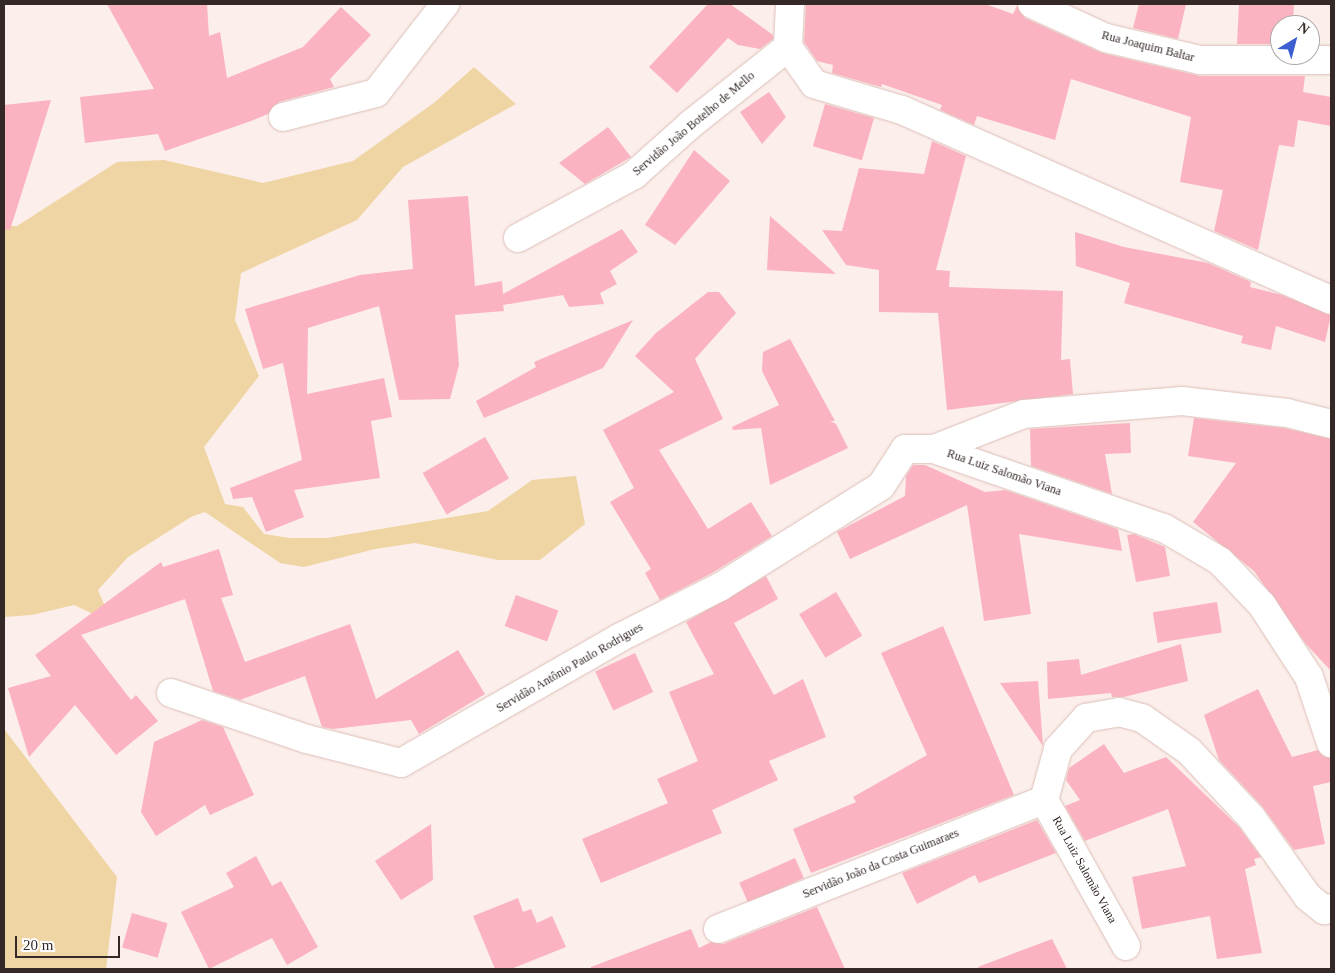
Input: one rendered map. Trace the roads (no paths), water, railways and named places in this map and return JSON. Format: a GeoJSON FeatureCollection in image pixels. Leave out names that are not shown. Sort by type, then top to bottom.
{"type":"FeatureCollection","features":[{"type":"Feature","properties":{"kind":"street"},"geometry":{"type":"LineString","coordinates":[[284,117],[376,93],[445,4]]}},
{"type":"Feature","properties":{"kind":"street"},"geometry":{"type":"LineString","coordinates":[[790,4],[788,46],[814,84],[902,110],[1331,300]]}},
{"type":"Feature","properties":{"kind":"street","name":"Rua Joaquim Baltar"},"geometry":{"type":"LineString","coordinates":[[1032,4],[1106,38],[1200,60],[1331,60]]}},
{"type":"Feature","properties":{"kind":"street","name":"Servidão João Botelho de Mello"},"geometry":{"type":"LineString","coordinates":[[518,238],[634,175],[691,124],[788,46]]}},
{"type":"Feature","properties":{"kind":"street","name":"Rua Luiz Salomão Viana"},"geometry":{"type":"LineString","coordinates":[[934,449],[1024,414],[1182,401],[1287,413],[1331,424]]}},
{"type":"Feature","properties":{"kind":"street","name":"Servidão Antônio Paulo Rodrigues"},"geometry":{"type":"LineString","coordinates":[[171,693],[307,740],[401,762],[619,638],[720,587],[881,486],[905,449],[934,449]]}},
{"type":"Feature","properties":{"kind":"street","name":"Rua Luiz Salomão Viana"},"geometry":{"type":"LineString","coordinates":[[934,449],[1164,528],[1220,560],[1262,605],[1309,677],[1331,743]]}},
{"type":"Feature","properties":{"kind":"street"},"geometry":{"type":"LineString","coordinates":[[1044,800],[1058,749],[1086,718],[1119,712],[1142,718],[1189,751],[1251,816],[1308,897],[1324,910],[1331,908]]}},
{"type":"Feature","properties":{"kind":"street","name":"Rua Luiz Salomão Viana"},"geometry":{"type":"LineString","coordinates":[[1044,800],[1126,946]]}},
{"type":"Feature","properties":{"kind":"street","name":"Servidão João da Costa Guimaraes"},"geometry":{"type":"LineString","coordinates":[[718,929],[1044,800]]}}]}
